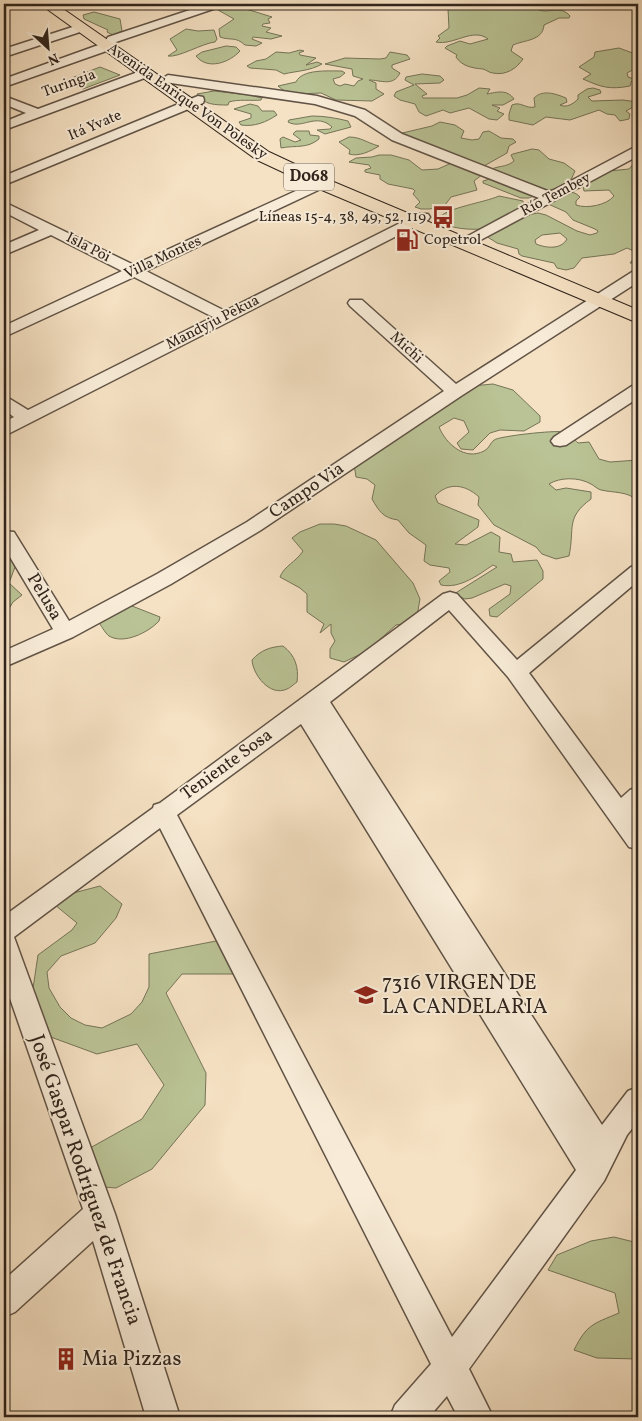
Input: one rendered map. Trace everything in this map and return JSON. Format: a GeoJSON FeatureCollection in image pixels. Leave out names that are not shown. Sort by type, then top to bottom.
{"type":"FeatureCollection","features":[{"type":"Feature","properties":{"kind":"main road","name":"Avenida Enrique Von Polesky"},"geometry":{"type":"LineString","coordinates":[[47,4],[82,28],[168,79],[193,102],[263,156],[322,183],[418,220],[603,297],[638,308]]}},
{"type":"Feature","properties":{"kind":"main road","name":"Avenida Enrique Von Polesky"},"geometry":{"type":"LineString","coordinates":[[59,4],[146,73],[272,153],[418,220],[473,238],[603,297],[638,317]]}},
{"type":"Feature","properties":{"kind":"street"},"geometry":{"type":"LineString","coordinates":[[4,83],[218,4]]}},
{"type":"Feature","properties":{"kind":"street"},"geometry":{"type":"LineString","coordinates":[[5,52],[82,28]]}},
{"type":"Feature","properties":{"kind":"street","name":"Turingia"},"geometry":{"type":"LineString","coordinates":[[4,126],[146,73]]}},
{"type":"Feature","properties":{"kind":"street"},"geometry":{"type":"LineString","coordinates":[[168,79],[317,100],[360,113],[397,137],[550,198]]}},
{"type":"Feature","properties":{"kind":"street"},"geometry":{"type":"LineString","coordinates":[[4,100],[36,113]]}},
{"type":"Feature","properties":{"kind":"street","name":"Itá Yvate"},"geometry":{"type":"LineString","coordinates":[[4,181],[193,102]]}},
{"type":"Feature","properties":{"kind":"street","name":"Río Tembey"},"geometry":{"type":"LineString","coordinates":[[473,238],[638,151]]}},
{"type":"Feature","properties":{"kind":"street","name":"Villa Montes"},"geometry":{"type":"LineString","coordinates":[[4,332],[322,183]]}},
{"type":"Feature","properties":{"kind":"street","name":"Isla Poi"},"geometry":{"type":"LineString","coordinates":[[4,206],[225,317]]}},
{"type":"Feature","properties":{"kind":"street","name":"Mandyju Pekua"},"geometry":{"type":"LineString","coordinates":[[4,428],[418,220]]}},
{"type":"Feature","properties":{"kind":"street"},"geometry":{"type":"LineString","coordinates":[[4,250],[51,230]]}},
{"type":"Feature","properties":{"kind":"street","name":"Campo Via"},"geometry":{"type":"LineString","coordinates":[[4,660],[64,632],[164,579],[254,526],[455,392],[638,275]]}},
{"type":"Feature","properties":{"kind":"street","name":"Michi"},"geometry":{"type":"LineString","coordinates":[[356,303],[455,392]]}},
{"type":"Feature","properties":{"kind":"street"},"geometry":{"type":"LineString","coordinates":[[560,441],[638,390]]}},
{"type":"Feature","properties":{"kind":"street"},"geometry":{"type":"LineString","coordinates":[[4,403],[27,417]]}},
{"type":"Feature","properties":{"kind":"street","name":"Pelusa"},"geometry":{"type":"LineString","coordinates":[[7,536],[64,632]]}},
{"type":"Feature","properties":{"kind":"street"},"geometry":{"type":"LineString","coordinates":[[638,570],[516,672],[638,840]]}},
{"type":"Feature","properties":{"kind":"street","name":"Teniente Sosa"},"geometry":{"type":"LineString","coordinates":[[4,930],[450,599],[516,672]]}},
{"type":"Feature","properties":{"kind":"street"},"geometry":{"type":"LineString","coordinates":[[310,704],[599,1161]]}},
{"type":"Feature","properties":{"kind":"street"},"geometry":{"type":"LineString","coordinates":[[619,814],[638,796]]}},
{"type":"Feature","properties":{"kind":"street"},"geometry":{"type":"LineString","coordinates":[[163,811],[476,1417]]}},
{"type":"Feature","properties":{"kind":"street","name":"José Gaspar Rodríguez de Francia"},"geometry":{"type":"LineString","coordinates":[[4,944],[100,1214],[163,1417]]}},
{"type":"Feature","properties":{"kind":"street"},"geometry":{"type":"LineString","coordinates":[[407,1417],[451,1366],[599,1161],[617,1126],[638,1100]]}},
{"type":"Feature","properties":{"kind":"street"},"geometry":{"type":"LineString","coordinates":[[4,1301],[100,1214]]}},
{"type":"Feature","properties":{"kind":"green space"},"geometry":{"type":"Polygon","coordinates":[[[461,4],[549,4],[541,5],[537,9],[541,11],[558,10],[570,16],[569,18],[559,18],[544,25],[543,30],[537,37],[513,45],[511,51],[523,59],[511,70],[498,74],[464,64],[458,60],[457,55],[445,48],[460,41],[470,44],[488,39],[476,35],[449,42],[436,42],[440,38],[438,36],[449,28],[448,9],[461,4]]]}},
{"type":"Feature","properties":{"kind":"green space"},"geometry":{"type":"Polygon","coordinates":[[[241,5],[243,8],[272,17],[268,19],[270,23],[263,24],[262,26],[271,28],[266,32],[282,36],[271,39],[253,37],[252,39],[262,43],[256,46],[245,45],[236,40],[220,37],[219,29],[234,19],[218,10],[218,8],[241,5]]]}},
{"type":"Feature","properties":{"kind":"green space"},"geometry":{"type":"Polygon","coordinates":[[[94,12],[120,19],[122,31],[113,35],[107,32],[108,30],[84,19],[83,15],[94,12]]]}},
{"type":"Feature","properties":{"kind":"green space"},"geometry":{"type":"Polygon","coordinates":[[[186,29],[198,31],[214,30],[217,39],[215,42],[178,55],[168,56],[177,50],[170,39],[186,29]]]}},
{"type":"Feature","properties":{"kind":"green space"},"geometry":{"type":"Polygon","coordinates":[[[226,46],[236,47],[240,51],[231,59],[213,64],[201,61],[196,56],[202,52],[226,46]]]}},
{"type":"Feature","properties":{"kind":"green space"},"geometry":{"type":"Polygon","coordinates":[[[619,48],[638,55],[638,67],[627,73],[628,77],[634,79],[630,86],[605,87],[583,79],[591,74],[579,67],[594,57],[595,52],[619,48]]]}},
{"type":"Feature","properties":{"kind":"green space"},"geometry":{"type":"Polygon","coordinates":[[[300,50],[304,51],[299,53],[300,55],[316,58],[306,65],[317,62],[322,64],[284,74],[276,70],[250,68],[247,66],[256,61],[266,59],[276,52],[289,53],[300,50]]]}},
{"type":"Feature","properties":{"kind":"green space"},"geometry":{"type":"Polygon","coordinates":[[[390,52],[407,55],[410,59],[392,65],[392,68],[400,73],[394,80],[386,82],[369,80],[376,83],[376,89],[384,94],[372,101],[336,100],[321,93],[298,94],[283,90],[278,86],[296,82],[299,78],[309,73],[342,71],[345,73],[333,79],[335,84],[354,86],[363,79],[353,76],[352,69],[325,64],[345,58],[386,58],[390,52]]]}},
{"type":"Feature","properties":{"kind":"green space"},"geometry":{"type":"Polygon","coordinates":[[[100,67],[120,75],[83,89],[64,81],[100,67]]]}},
{"type":"Feature","properties":{"kind":"green space"},"geometry":{"type":"Polygon","coordinates":[[[422,74],[440,76],[444,80],[440,83],[415,84],[427,94],[422,96],[423,98],[457,98],[479,88],[490,89],[487,94],[505,92],[514,99],[503,105],[492,105],[500,108],[497,111],[504,114],[497,120],[489,119],[469,108],[450,113],[443,110],[426,116],[419,112],[415,104],[400,100],[394,96],[396,92],[414,85],[405,80],[406,77],[422,74]]]}},
{"type":"Feature","properties":{"kind":"green space"},"geometry":{"type":"Polygon","coordinates":[[[587,89],[600,90],[601,93],[588,97],[592,101],[623,100],[637,102],[635,106],[626,111],[630,114],[629,119],[620,121],[615,115],[599,110],[570,120],[546,117],[533,125],[509,120],[512,105],[518,104],[535,107],[534,98],[538,95],[545,93],[566,98],[567,102],[560,105],[565,106],[578,99],[578,95],[587,89]]]}},
{"type":"Feature","properties":{"kind":"green space"},"geometry":{"type":"Polygon","coordinates":[[[214,91],[262,98],[261,100],[236,101],[229,102],[228,105],[219,105],[206,102],[197,94],[214,91]]]}},
{"type":"Feature","properties":{"kind":"green space"},"geometry":{"type":"Polygon","coordinates":[[[250,104],[258,106],[262,111],[274,111],[277,115],[260,123],[241,125],[239,122],[251,118],[251,114],[234,109],[250,104]]]}},
{"type":"Feature","properties":{"kind":"green space"},"geometry":{"type":"Polygon","coordinates":[[[312,116],[348,121],[351,127],[325,134],[317,130],[330,129],[332,127],[320,121],[299,124],[288,122],[289,120],[312,116]]]}},
{"type":"Feature","properties":{"kind":"green space"},"geometry":{"type":"Polygon","coordinates":[[[440,122],[455,125],[464,131],[461,138],[479,139],[483,132],[489,131],[501,138],[513,139],[516,142],[509,146],[507,153],[484,166],[483,174],[474,181],[477,190],[451,197],[445,205],[430,209],[415,207],[420,202],[413,194],[415,191],[413,189],[388,184],[380,179],[380,175],[365,172],[365,170],[371,168],[369,165],[349,162],[356,158],[391,155],[409,160],[422,170],[438,169],[456,161],[398,134],[432,126],[440,122]]]}},
{"type":"Feature","properties":{"kind":"green space"},"geometry":{"type":"Polygon","coordinates":[[[296,131],[309,131],[310,135],[319,136],[319,139],[306,145],[281,148],[280,139],[283,137],[295,142],[301,140],[293,134],[296,131]]]}},
{"type":"Feature","properties":{"kind":"green space"},"geometry":{"type":"Polygon","coordinates":[[[349,137],[379,146],[369,152],[349,154],[350,150],[339,142],[349,137]]]}},
{"type":"Feature","properties":{"kind":"green space"},"geometry":{"type":"Polygon","coordinates":[[[532,149],[539,150],[549,159],[564,163],[575,171],[570,182],[556,189],[543,190],[530,198],[521,198],[483,183],[483,181],[493,178],[488,171],[508,165],[514,161],[511,155],[532,149]]]}},
{"type":"Feature","properties":{"kind":"green space"},"geometry":{"type":"Polygon","coordinates":[[[638,159],[638,253],[627,248],[614,254],[582,258],[574,268],[566,270],[557,268],[554,263],[522,256],[519,254],[518,249],[497,243],[486,236],[522,216],[538,213],[546,215],[577,231],[590,235],[597,233],[598,231],[595,229],[573,220],[566,212],[546,203],[567,192],[572,192],[580,197],[576,201],[576,205],[586,207],[607,202],[614,196],[609,190],[584,191],[583,187],[599,172],[629,169],[638,159]],[[560,233],[542,235],[535,240],[536,244],[553,247],[561,245],[567,239],[560,233]]]}},
{"type":"Feature","properties":{"kind":"green space"},"geometry":{"type":"Polygon","coordinates":[[[499,196],[523,201],[524,205],[507,218],[487,228],[453,227],[437,219],[457,208],[499,196]]]}},
{"type":"Feature","properties":{"kind":"green space"},"geometry":{"type":"Polygon","coordinates":[[[638,253],[638,263],[630,263],[638,253]]]}},
{"type":"Feature","properties":{"kind":"green space"},"geometry":{"type":"Polygon","coordinates":[[[493,384],[513,390],[540,416],[540,422],[524,431],[500,430],[490,433],[473,450],[461,449],[457,443],[469,432],[464,421],[454,418],[439,427],[446,439],[457,449],[470,454],[477,454],[486,450],[498,438],[563,432],[571,436],[578,443],[589,442],[599,459],[610,462],[638,460],[638,501],[630,495],[600,490],[581,480],[564,479],[549,484],[556,490],[566,488],[591,492],[591,499],[577,512],[574,518],[569,556],[556,559],[542,554],[536,547],[494,525],[478,505],[479,497],[468,489],[457,486],[445,488],[435,496],[438,503],[479,520],[478,527],[455,544],[466,545],[491,532],[500,537],[499,552],[511,554],[513,562],[537,560],[543,571],[543,579],[497,617],[490,616],[489,609],[510,594],[511,586],[505,584],[472,598],[465,599],[454,594],[497,567],[493,565],[462,583],[448,586],[441,585],[439,581],[450,572],[449,568],[430,565],[424,561],[426,545],[409,533],[398,520],[385,516],[379,510],[372,499],[375,485],[367,479],[356,477],[354,464],[472,386],[493,384]]]}},
{"type":"Feature","properties":{"kind":"green space"},"geometry":{"type":"Polygon","coordinates":[[[320,524],[346,526],[376,540],[413,583],[420,599],[417,616],[409,623],[396,625],[367,651],[344,662],[330,658],[330,649],[335,641],[331,633],[331,624],[320,633],[324,624],[307,612],[307,594],[280,577],[284,570],[303,551],[292,538],[300,532],[320,524]]]}},
{"type":"Feature","properties":{"kind":"green space"},"geometry":{"type":"Polygon","coordinates":[[[4,556],[11,559],[15,567],[9,583],[22,595],[13,602],[4,617],[4,556]]]}},
{"type":"Feature","properties":{"kind":"green space"},"geometry":{"type":"Polygon","coordinates":[[[127,604],[160,617],[159,621],[136,636],[122,639],[109,636],[97,620],[127,604]]]}},
{"type":"Feature","properties":{"kind":"green space"},"geometry":{"type":"Polygon","coordinates":[[[283,646],[291,653],[295,662],[297,682],[281,691],[274,690],[259,678],[255,672],[252,660],[266,650],[283,646]]]}},
{"type":"Feature","properties":{"kind":"green space"},"geometry":{"type":"Polygon","coordinates":[[[100,886],[122,904],[116,918],[95,943],[61,956],[47,972],[49,988],[60,1007],[71,1018],[85,1025],[102,1028],[131,1014],[142,1002],[149,987],[149,954],[216,941],[236,947],[237,974],[182,974],[166,993],[206,1073],[205,1105],[152,1169],[116,1188],[92,1186],[81,1153],[142,1119],[164,1085],[137,1044],[97,1054],[37,1032],[31,1002],[38,955],[72,930],[77,923],[55,905],[66,895],[100,886]]]}},
{"type":"Feature","properties":{"kind":"green space"},"geometry":{"type":"Polygon","coordinates":[[[614,1237],[638,1243],[638,1359],[597,1358],[574,1350],[587,1330],[619,1313],[615,1293],[548,1270],[557,1255],[591,1241],[614,1237]]]}},
{"type":"Feature","properties":{"kind":"place","name":"Líneas 15-4, 38, 49, 52, 119"},"geometry":{"type":"Point","coordinates":[443,217]}},
{"type":"Feature","properties":{"kind":"place","name":"Copetrol"},"geometry":{"type":"Point","coordinates":[407,240]}},
{"type":"Feature","properties":{"kind":"place","name":"7316 VIRGEN DE LA CANDELARIA"},"geometry":{"type":"Point","coordinates":[366,995]}},
{"type":"Feature","properties":{"kind":"place","name":"Mia Pizzas"},"geometry":{"type":"Point","coordinates":[66,1359]}}]}
